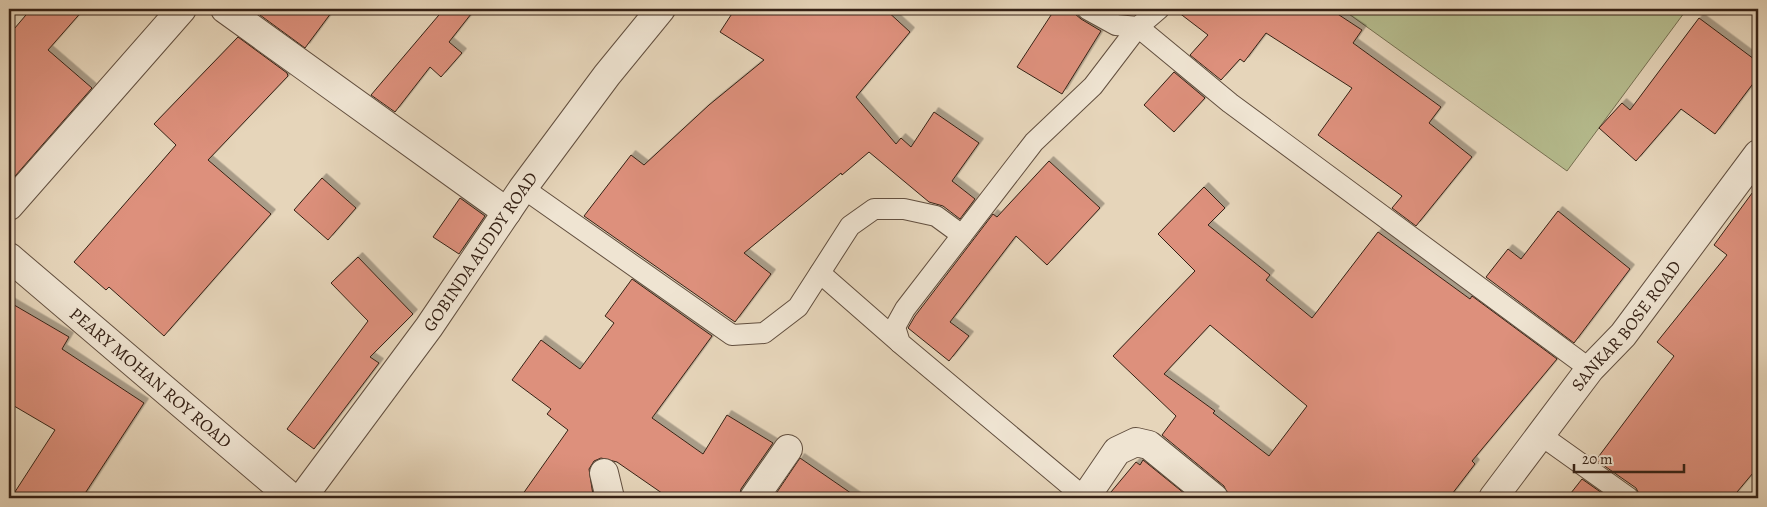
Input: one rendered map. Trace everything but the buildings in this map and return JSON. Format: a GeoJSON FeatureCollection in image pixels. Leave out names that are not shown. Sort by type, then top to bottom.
{"type":"FeatureCollection","features":[{"type":"Feature","properties":{"kind":"street"},"geometry":{"type":"LineString","coordinates":[[9,206],[182,9]]}},
{"type":"Feature","properties":{"kind":"street"},"geometry":{"type":"LineString","coordinates":[[225,9],[507,212]]}},
{"type":"Feature","properties":{"kind":"street","name":"GOBINDA AUDDY ROAD"},"geometry":{"type":"LineString","coordinates":[[302,498],[429,327],[523,188],[608,75],[661,9]]}},
{"type":"Feature","properties":{"kind":"street","name":"SANKAR BOSE ROAD"},"geometry":{"type":"LineString","coordinates":[[1493,498],[1542,436],[1590,369],[1623,336],[1758,154]]}},
{"type":"Feature","properties":{"kind":"street","name":"PEARY MOHAN ROY ROAD"},"geometry":{"type":"LineString","coordinates":[[9,257],[292,498]]}},
{"type":"Feature","properties":{"kind":"street"},"geometry":{"type":"LineString","coordinates":[[1085,498],[1117,451],[1136,442],[1148,445],[1214,498]]}},
{"type":"Feature","properties":{"kind":"street"},"geometry":{"type":"LineString","coordinates":[[754,498],[788,449]]}},
{"type":"Feature","properties":{"kind":"lane"},"geometry":{"type":"LineString","coordinates":[[1088,9],[1116,25],[1138,27],[1230,103],[1590,369]]}},
{"type":"Feature","properties":{"kind":"lane"},"geometry":{"type":"LineString","coordinates":[[900,343],[894,327],[901,315],[1034,142],[1093,86],[1138,27],[1159,9]]}},
{"type":"Feature","properties":{"kind":"lane"},"geometry":{"type":"LineString","coordinates":[[523,188],[732,335],[764,333],[798,306],[850,226],[874,209],[904,210],[936,216],[962,235]]}},
{"type":"Feature","properties":{"kind":"lane"},"geometry":{"type":"LineString","coordinates":[[820,273],[900,343],[1085,498]]}},
{"type":"Feature","properties":{"kind":"lane"},"geometry":{"type":"LineString","coordinates":[[1542,436],[1629,498]]}},
{"type":"Feature","properties":{"kind":"green space"},"geometry":{"type":"Polygon","coordinates":[[[1342,9],[1687,9],[1567,171],[1342,9]]]}}]}
